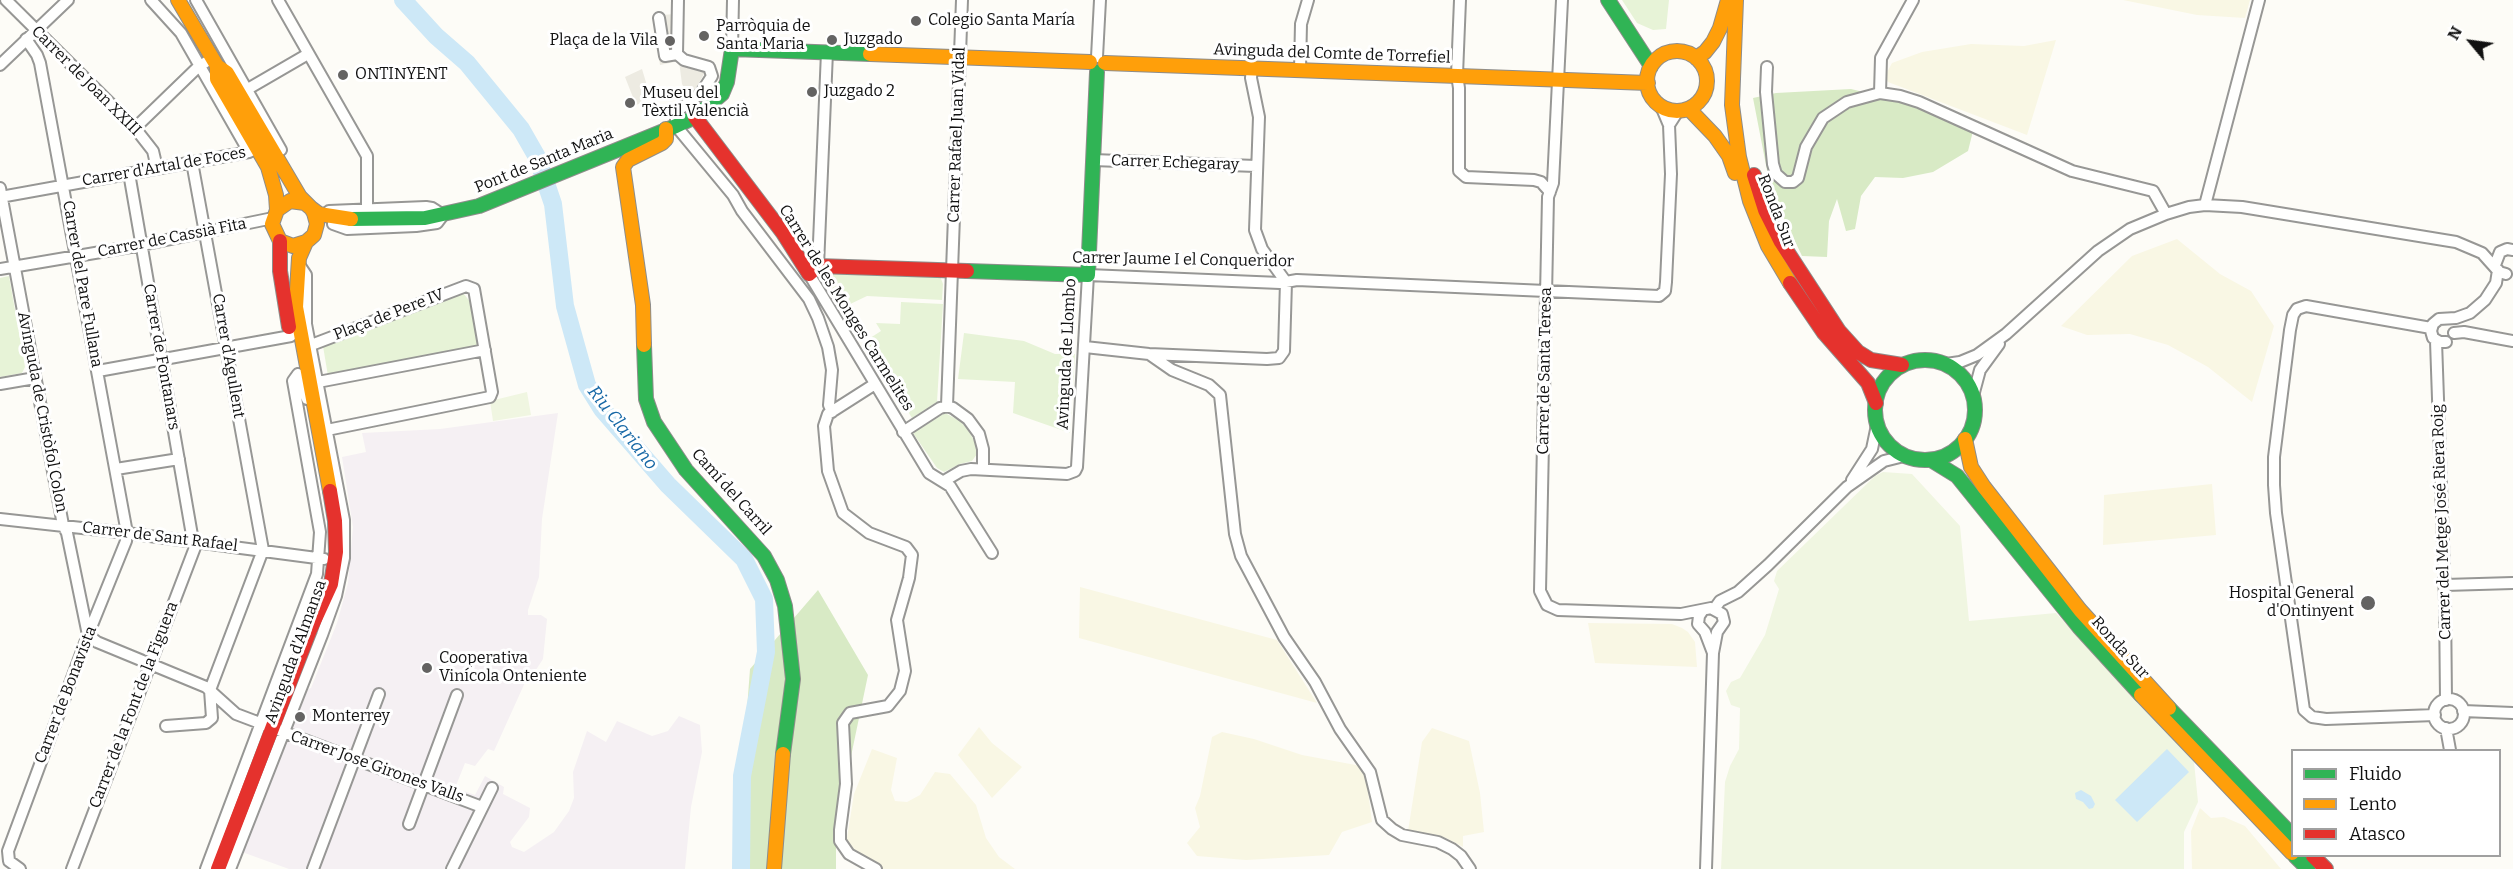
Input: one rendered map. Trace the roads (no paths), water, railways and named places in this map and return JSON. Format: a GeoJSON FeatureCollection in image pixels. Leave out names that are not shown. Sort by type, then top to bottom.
{"type":"FeatureCollection","features":[{"type":"Feature","properties":{"kind":"street","name":"Carrer de Joan XXIII"},"geometry":{"type":"LineString","coordinates":[[6,0],[135,128],[153,151],[157,168]]}},
{"type":"Feature","properties":{"kind":"street"},"geometry":{"type":"LineString","coordinates":[[0,65],[68,0]]}},
{"type":"Feature","properties":{"kind":"street"},"geometry":{"type":"LineString","coordinates":[[151,0],[210,63],[227,73],[300,197],[319,214],[351,219]]}},
{"type":"Feature","properties":{"kind":"street"},"geometry":{"type":"LineString","coordinates":[[178,0],[253,150],[273,180],[275,214],[273,231],[280,241],[293,246],[306,242],[316,230],[351,219]]}},
{"type":"Feature","properties":{"kind":"street"},"geometry":{"type":"LineString","coordinates":[[196,0],[296,178],[292,185]]}},
{"type":"Feature","properties":{"kind":"street"},"geometry":{"type":"LineString","coordinates":[[278,0],[368,156],[367,211]]}},
{"type":"Feature","properties":{"kind":"street"},"geometry":{"type":"LineString","coordinates":[[671,128],[676,112],[701,93],[712,76],[709,67],[684,60],[677,54],[678,0]]}},
{"type":"Feature","properties":{"kind":"street"},"geometry":{"type":"LineString","coordinates":[[732,49],[733,0]]}},
{"type":"Feature","properties":{"kind":"street","name":"Carrer Rafael Juan Vidal"},"geometry":{"type":"LineString","coordinates":[[947,406],[962,0]]}},
{"type":"Feature","properties":{"kind":"street"},"geometry":{"type":"LineString","coordinates":[[1097,64],[1100,0]]}},
{"type":"Feature","properties":{"kind":"street"},"geometry":{"type":"LineString","coordinates":[[1300,69],[1300,24],[1308,0]]}},
{"type":"Feature","properties":{"kind":"street"},"geometry":{"type":"LineString","coordinates":[[1460,0],[1457,168],[1461,175],[1466,177],[1534,180],[1541,182],[1550,192]]}},
{"type":"Feature","properties":{"kind":"street","name":"Carrer de Santa Teresa"},"geometry":{"type":"LineString","coordinates":[[1562,0],[1550,192],[1540,591],[1543,601],[1551,609],[1558,610],[1681,614],[1703,610],[1719,611]]}},
{"type":"Feature","properties":{"kind":"street"},"geometry":{"type":"LineString","coordinates":[[1608,0],[1651,61]]}},
{"type":"Feature","properties":{"kind":"street"},"geometry":{"type":"LineString","coordinates":[[1696,57],[1706,52],[1713,42],[1720,28],[1728,0]]}},
{"type":"Feature","properties":{"kind":"street","name":"Ronda Sur"},"geometry":{"type":"LineString","coordinates":[[1736,0],[1732,105],[1750,201],[1768,246],[1814,320],[1868,383],[1876,403]]}},
{"type":"Feature","properties":{"kind":"street","name":"Ronda Sur"},"geometry":{"type":"LineString","coordinates":[[1748,0],[1743,98],[1745,125],[1752,167],[1765,210],[1792,261],[1839,331],[1858,352],[1871,360],[1902,365]]}},
{"type":"Feature","properties":{"kind":"street"},"geometry":{"type":"LineString","coordinates":[[1880,93],[1881,58],[1913,0]]}},
{"type":"Feature","properties":{"kind":"street"},"geometry":{"type":"LineString","coordinates":[[2205,205],[2259,0]]}},
{"type":"Feature","properties":{"kind":"street"},"geometry":{"type":"LineString","coordinates":[[677,15],[656,18],[665,56],[677,54]]}},
{"type":"Feature","properties":{"kind":"street","name":"Carrer del Pare Fullana"},"geometry":{"type":"LineString","coordinates":[[26,39],[39,59],[127,533]]}},
{"type":"Feature","properties":{"kind":"street","name":"Avinguda del Comte de Torrefiel"},"geometry":{"type":"LineString","coordinates":[[732,49],[1557,79],[1644,86]]}},
{"type":"Feature","properties":{"kind":"street","name":"Pont de Santa Maria"},"geometry":{"type":"LineString","coordinates":[[351,219],[425,218],[479,206],[671,128],[695,117],[724,92],[732,49]]}},
{"type":"Feature","properties":{"kind":"street"},"geometry":{"type":"LineString","coordinates":[[1674,51],[1689,53],[1703,65],[1707,85],[1704,95],[1669,125],[1661,106],[1644,86],[1651,61],[1674,51]]}},
{"type":"Feature","properties":{"kind":"street"},"geometry":{"type":"LineString","coordinates":[[813,270],[826,52]]}},
{"type":"Feature","properties":{"kind":"street"},"geometry":{"type":"LineString","coordinates":[[246,90],[308,54]]}},
{"type":"Feature","properties":{"kind":"street"},"geometry":{"type":"LineString","coordinates":[[135,128],[210,63]]}},
{"type":"Feature","properties":{"kind":"street","name":"Avinguda de Llombo"},"geometry":{"type":"LineString","coordinates":[[944,481],[961,471],[983,469],[1067,474],[1076,471],[1085,347],[1097,64]]}},
{"type":"Feature","properties":{"kind":"street"},"geometry":{"type":"LineString","coordinates":[[1085,347],[1149,354],[1276,359],[1284,351],[1286,282],[1256,235],[1259,117],[1251,78],[1252,67]]}},
{"type":"Feature","properties":{"kind":"street"},"geometry":{"type":"LineString","coordinates":[[1767,67],[1766,92],[1773,164],[1779,178],[1787,182],[1793,182],[1797,178],[1809,140],[1823,118],[1847,102],[1880,93],[1900,96],[1938,110],[2072,171],[2153,191],[2166,214]]}},
{"type":"Feature","properties":{"kind":"street"},"geometry":{"type":"LineString","coordinates":[[1661,106],[1684,110],[1715,136],[1729,156],[1745,199],[1768,246]]}},
{"type":"Feature","properties":{"kind":"street","name":"Carrer de les Monges Carmelites"},"geometry":{"type":"LineString","coordinates":[[695,117],[813,270],[874,384],[903,432],[929,473],[950,486],[992,553]]}},
{"type":"Feature","properties":{"kind":"street","name":"Carrer Jaume I el Conqueridor"},"geometry":{"type":"LineString","coordinates":[[813,270],[952,270],[1286,282],[1297,280],[1659,296],[1665,291],[1671,174],[1669,125]]}},
{"type":"Feature","properties":{"kind":"street","name":"Carrer de les Monges Carmelites"},"geometry":{"type":"LineString","coordinates":[[671,128],[733,195],[742,211],[806,294],[818,318],[828,347],[832,370],[829,405],[832,412],[828,414],[824,426],[825,450],[828,471],[841,510],[869,532],[906,547],[910,552],[912,561],[897,620],[905,671],[900,691],[888,706],[850,713],[843,723],[846,784],[840,841],[849,854],[876,869]]}},
{"type":"Feature","properties":{"kind":"street","name":"Camí del Carril"},"geometry":{"type":"LineString","coordinates":[[671,128],[662,143],[628,160],[623,167],[643,305],[646,399],[654,422],[686,470],[764,555],[777,580],[783,599],[789,624],[793,679],[782,764],[774,869]]}},
{"type":"Feature","properties":{"kind":"street","name":"Carrer d'Artal de Foces"},"geometry":{"type":"LineString","coordinates":[[0,194],[63,185],[253,150]]}},
{"type":"Feature","properties":{"kind":"street","name":"Carrer Echegaray"},"geometry":{"type":"LineString","coordinates":[[1093,160],[1256,165]]}},
{"type":"Feature","properties":{"kind":"street","name":"Carrer d'Agullent"},"geometry":{"type":"LineString","coordinates":[[192,162],[263,550]]}},
{"type":"Feature","properties":{"kind":"street","name":"Carrer de Fontanars"},"geometry":{"type":"LineString","coordinates":[[129,173],[195,541]]}},
{"type":"Feature","properties":{"kind":"street","name":"Avinguda de Cristòfol Colon"},"geometry":{"type":"LineString","coordinates":[[0,194],[63,525],[67,533],[88,635]]}},
{"type":"Feature","properties":{"kind":"street"},"geometry":{"type":"LineString","coordinates":[[275,214],[290,201],[297,201],[311,208],[326,211],[426,207],[446,214],[437,223],[416,226],[346,229],[333,224]]}},
{"type":"Feature","properties":{"kind":"street"},"geometry":{"type":"LineString","coordinates":[[1847,488],[1872,450],[1877,426],[1876,403],[1880,388],[1890,375],[1902,365],[1924,360],[1946,364],[1960,362],[1977,355],[2006,334],[2098,251],[2130,229],[2166,214],[2205,205],[2259,209],[2456,242],[2482,253],[2502,267]]}},
{"type":"Feature","properties":{"kind":"street"},"geometry":{"type":"LineString","coordinates":[[311,208],[316,218],[316,230]]}},
{"type":"Feature","properties":{"kind":"street","name":"Carrer de Cassià Fita"},"geometry":{"type":"LineString","coordinates":[[0,269],[206,232],[275,214]]}},
{"type":"Feature","properties":{"kind":"street","name":"Avinguda d'Almansa"},"geometry":{"type":"LineString","coordinates":[[280,241],[282,286],[326,522],[315,630]]}},
{"type":"Feature","properties":{"kind":"street","name":"Avinguda d'Almansa"},"geometry":{"type":"LineString","coordinates":[[306,242],[298,263],[296,307],[318,382],[335,521],[344,548],[340,582],[315,630]]}},
{"type":"Feature","properties":{"kind":"street"},"geometry":{"type":"LineString","coordinates":[[2513,250],[2503,250],[2502,267],[2496,283],[2485,300],[2455,326],[2441,341],[2432,335],[2431,328],[2439,319],[2455,326],[2513,340]]}},
{"type":"Feature","properties":{"kind":"street","name":"Avinguda d'Almansa"},"geometry":{"type":"LineString","coordinates":[[298,263],[306,275],[304,310],[308,333],[307,346],[323,430]]}},
{"type":"Feature","properties":{"kind":"street","name":"Plaça de Pere IV"},"geometry":{"type":"LineString","coordinates":[[307,346],[466,286],[474,289],[485,351]]}},
{"type":"Feature","properties":{"kind":"street"},"geometry":{"type":"LineString","coordinates":[[2431,328],[2306,306],[2297,309],[2293,315],[2290,330],[2274,457],[2274,484],[2277,525],[2304,710],[2312,717],[2326,719],[2435,715]]}},
{"type":"Feature","properties":{"kind":"street"},"geometry":{"type":"LineString","coordinates":[[1877,426],[1888,444],[1904,456],[1917,460],[1931,460],[1956,449],[1965,439],[1974,419],[1973,396],[1977,377],[1984,363],[2006,334]]}},
{"type":"Feature","properties":{"kind":"street"},"geometry":{"type":"LineString","coordinates":[[98,371],[291,336]]}},
{"type":"Feature","properties":{"kind":"street","name":"Carrer del Metge José Riera Roig"},"geometry":{"type":"LineString","coordinates":[[2441,341],[2436,353],[2448,696]]}},
{"type":"Feature","properties":{"kind":"street"},"geometry":{"type":"LineString","coordinates":[[299,378],[305,390],[313,428],[323,430],[490,397],[492,392],[485,351],[318,382]]}},
{"type":"Feature","properties":{"kind":"street"},"geometry":{"type":"LineString","coordinates":[[1149,354],[1172,370],[1209,385],[1220,395],[1235,534],[1241,556],[1276,625],[1315,682],[1340,729],[1370,772],[1382,820],[1392,830],[1402,835],[1438,842],[1452,849],[1461,856],[1470,869]]}},
{"type":"Feature","properties":{"kind":"street"},"geometry":{"type":"LineString","coordinates":[[1946,364],[1962,378],[1973,396]]}},
{"type":"Feature","properties":{"kind":"street"},"geometry":{"type":"LineString","coordinates":[[0,384],[35,378]]}},
{"type":"Feature","properties":{"kind":"street"},"geometry":{"type":"LineString","coordinates":[[832,412],[874,384]]}},
{"type":"Feature","properties":{"kind":"street"},"geometry":{"type":"LineString","coordinates":[[903,432],[940,408],[947,406],[963,415],[976,428],[982,443],[983,469]]}},
{"type":"Feature","properties":{"kind":"street","name":"Ronda Sur"},"geometry":{"type":"LineString","coordinates":[[1965,439],[1971,467],[2047,570],[2154,693],[2291,834]]}},
{"type":"Feature","properties":{"kind":"street"},"geometry":{"type":"LineString","coordinates":[[1707,630],[1724,622],[1719,611],[1720,602],[1738,592],[1847,488],[1884,460],[1904,456]]}},
{"type":"Feature","properties":{"kind":"street"},"geometry":{"type":"LineString","coordinates":[[116,469],[179,459]]}},
{"type":"Feature","properties":{"kind":"street","name":"Ronda Sur"},"geometry":{"type":"LineString","coordinates":[[1931,460],[1957,476],[2021,558],[2092,642],[2291,851]]}},
{"type":"Feature","properties":{"kind":"street","name":"Carrer de Sant Rafael"},"geometry":{"type":"LineString","coordinates":[[0,519],[195,541],[322,559]]}},
{"type":"Feature","properties":{"kind":"street"},"geometry":{"type":"LineString","coordinates":[[322,559],[332,553],[340,532]]}},
{"type":"Feature","properties":{"kind":"street","name":"Avinguda d'Almansa"},"geometry":{"type":"LineString","coordinates":[[218,869],[273,728],[315,630],[331,584],[340,532]]}},
{"type":"Feature","properties":{"kind":"street","name":"Carrer de Bonavista"},"geometry":{"type":"LineString","coordinates":[[20,869],[8,858],[8,851],[88,635],[126,541],[127,533]]}},
{"type":"Feature","properties":{"kind":"street","name":"Carrer de la Font de la Figuera"},"geometry":{"type":"LineString","coordinates":[[72,869],[195,541]]}},
{"type":"Feature","properties":{"kind":"street"},"geometry":{"type":"LineString","coordinates":[[166,726],[209,722],[213,714],[210,690],[263,550]]}},
{"type":"Feature","properties":{"kind":"street","name":"Avinguda d'Almansa"},"geometry":{"type":"LineString","coordinates":[[230,869],[322,559]]}},
{"type":"Feature","properties":{"kind":"street"},"geometry":{"type":"LineString","coordinates":[[2445,585],[2513,583]]}},
{"type":"Feature","properties":{"kind":"street"},"geometry":{"type":"LineString","coordinates":[[1703,610],[1699,616],[1707,630],[1713,653],[1706,869]]}},
{"type":"Feature","properties":{"kind":"street","name":"Carrer de Santa Teresa"},"geometry":{"type":"LineString","coordinates":[[1681,614],[1707,630]]}},
{"type":"Feature","properties":{"kind":"street","name":"Carrer Jose Girones Valls"},"geometry":{"type":"LineString","coordinates":[[88,635],[98,642],[210,690],[236,714],[482,807]]}},
{"type":"Feature","properties":{"kind":"street"},"geometry":{"type":"LineString","coordinates":[[313,869],[379,694]]}},
{"type":"Feature","properties":{"kind":"street"},"geometry":{"type":"LineString","coordinates":[[409,824],[457,695]]}},
{"type":"Feature","properties":{"kind":"street"},"geometry":{"type":"LineString","coordinates":[[2448,696],[2459,703],[2463,714],[2459,724],[2449,728],[2437,723],[2435,715],[2438,705],[2448,696]]}},
{"type":"Feature","properties":{"kind":"street"},"geometry":{"type":"LineString","coordinates":[[2463,714],[2513,712]]}},
{"type":"Feature","properties":{"kind":"street","name":"Avinguda d'Almansa"},"geometry":{"type":"LineString","coordinates":[[206,869],[273,728]]}},
{"type":"Feature","properties":{"kind":"street"},"geometry":{"type":"LineString","coordinates":[[2449,728],[2450,746]]}},
{"type":"Feature","properties":{"kind":"street"},"geometry":{"type":"LineString","coordinates":[[452,869],[492,788]]}},
{"type":"Feature","properties":{"kind":"street","name":"Ronda Sur"},"geometry":{"type":"LineString","coordinates":[[2297,857],[2308,869]]}},
{"type":"Feature","properties":{"kind":"street"},"geometry":{"type":"LineString","coordinates":[[2315,857],[2326,869]]}},
{"type":"Feature","properties":{"kind":"water"},"geometry":{"type":"Polygon","coordinates":[[[2167,749],[2189,772],[2137,822],[2115,800],[2167,749]]]}},
{"type":"Feature","properties":{"kind":"water"},"geometry":{"type":"Polygon","coordinates":[[[2081,790],[2091,796],[2095,804],[2093,808],[2089,809],[2083,802],[2076,799],[2075,793],[2081,790]]]}},
{"type":"Feature","properties":{"kind":"waterway","name":"Riu Clariano"},"geometry":{"type":"LineString","coordinates":[[403,0],[436,36],[467,63],[521,129],[537,157],[553,204],[565,306],[587,385],[602,409],[668,485],[744,559],[764,599],[766,652],[742,776],[741,869]]}},
{"type":"Feature","properties":{"kind":"place","name":"Colegio Santa María"},"geometry":{"type":"Point","coordinates":[916,21]}},
{"type":"Feature","properties":{"kind":"place","name":"Parròquia de Santa Maria"},"geometry":{"type":"Point","coordinates":[704,36]}},
{"type":"Feature","properties":{"kind":"place","name":"Juzgado"},"geometry":{"type":"Point","coordinates":[832,40]}},
{"type":"Feature","properties":{"kind":"place","name":"Plaça de la Vila"},"geometry":{"type":"Point","coordinates":[670,41]}},
{"type":"Feature","properties":{"kind":"place","name":"ONTINYENT"},"geometry":{"type":"Point","coordinates":[343,75]}},
{"type":"Feature","properties":{"kind":"place","name":"Juzgado 2"},"geometry":{"type":"Point","coordinates":[812,92]}},
{"type":"Feature","properties":{"kind":"place","name":"Museu del Tèxtil Valencià"},"geometry":{"type":"Point","coordinates":[630,103]}},
{"type":"Feature","properties":{"kind":"place","name":"Hospital General d'Ontinyent"},"geometry":{"type":"Point","coordinates":[2368,603]}},
{"type":"Feature","properties":{"kind":"place","name":"Cooperativa Vinícola Onteniente"},"geometry":{"type":"Point","coordinates":[427,668]}},
{"type":"Feature","properties":{"kind":"place","name":"Monterrey"},"geometry":{"type":"Point","coordinates":[300,717]}}]}
